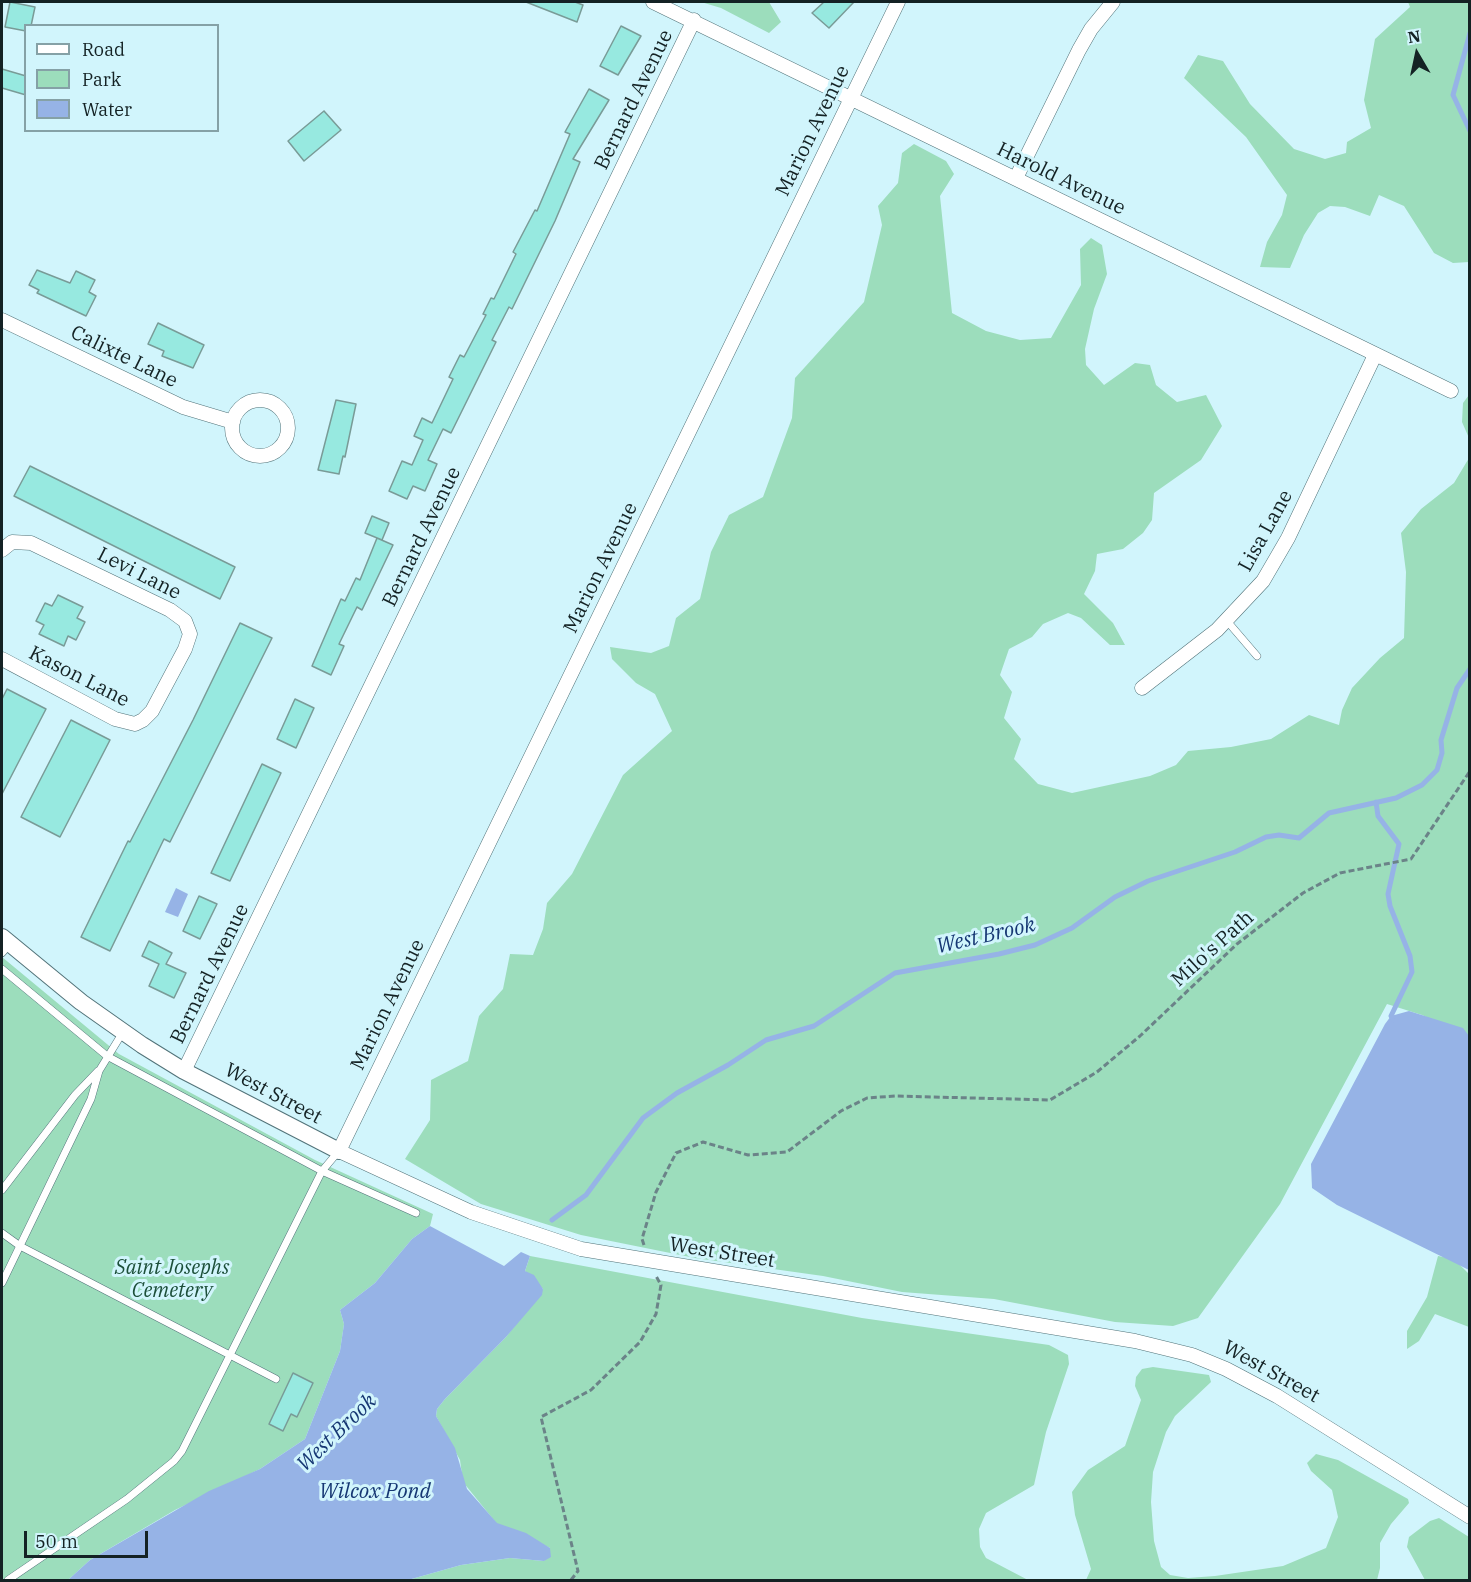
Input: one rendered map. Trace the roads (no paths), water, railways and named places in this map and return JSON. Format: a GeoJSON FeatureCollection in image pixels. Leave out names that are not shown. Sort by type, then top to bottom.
{"type":"FeatureCollection","features":[{"type":"Feature","properties":{"kind":"street","name":"Harold Avenue"},"geometry":{"type":"LineString","coordinates":[[653,2],[1451,391]]}},
{"type":"Feature","properties":{"kind":"street","name":"Marion Avenue"},"geometry":{"type":"LineString","coordinates":[[339,1151],[898,2]]}},
{"type":"Feature","properties":{"kind":"street"},"geometry":{"type":"LineString","coordinates":[[1016,178],[1079,50],[1113,2]]}},
{"type":"Feature","properties":{"kind":"street","name":"Bernard Avenue"},"geometry":{"type":"LineString","coordinates":[[184,1071],[694,20]]}},
{"type":"Feature","properties":{"kind":"street","name":"Calixte Lane"},"geometry":{"type":"LineString","coordinates":[[2,320],[183,407],[232,422]]}},
{"type":"Feature","properties":{"kind":"street","name":"Lisa Lane"},"geometry":{"type":"LineString","coordinates":[[1142,688],[1227,621],[1258,588],[1275,563],[1376,355]]}},
{"type":"Feature","properties":{"kind":"street"},"geometry":{"type":"LineString","coordinates":[[257,400],[266,400],[281,410],[286,419],[286,438],[273,452],[254,455],[238,446],[234,439],[232,422],[242,407],[257,400]]}},
{"type":"Feature","properties":{"kind":"street","name":"Levi Lane"},"geometry":{"type":"LineString","coordinates":[[2,550],[12,542],[31,543],[170,610],[185,621],[190,634],[185,649],[152,711],[140,722]]}},
{"type":"Feature","properties":{"kind":"street","name":"Kason Lane"},"geometry":{"type":"LineString","coordinates":[[2,659],[115,719],[128,723],[140,722]]}},
{"type":"Feature","properties":{"kind":"street","name":"West Street"},"geometry":{"type":"LineString","coordinates":[[4,944],[123,1032],[184,1071],[421,1191],[496,1222],[574,1247],[649,1262],[1135,1341],[1192,1355],[1226,1369],[1277,1396],[1470,1517]]}},
{"type":"Feature","properties":{"kind":"lane"},"geometry":{"type":"LineString","coordinates":[[1227,621],[1257,656]]}},
{"type":"Feature","properties":{"kind":"lane"},"geometry":{"type":"LineString","coordinates":[[2,969],[107,1056],[322,1171],[416,1213]]}},
{"type":"Feature","properties":{"kind":"lane"},"geometry":{"type":"LineString","coordinates":[[2,1283],[91,1099],[99,1071],[123,1032]]}},
{"type":"Feature","properties":{"kind":"lane"},"geometry":{"type":"LineString","coordinates":[[2,1190],[75,1095],[99,1071]]}},
{"type":"Feature","properties":{"kind":"lane"},"geometry":{"type":"LineString","coordinates":[[8,1581],[165,1470],[182,1451],[322,1171],[339,1151]]}},
{"type":"Feature","properties":{"kind":"lane"},"geometry":{"type":"LineString","coordinates":[[2,1233],[20,1246],[276,1379]]}},
{"type":"Feature","properties":{"kind":"water"},"geometry":{"type":"Polygon","coordinates":[[[176,888],[188,894],[178,917],[165,912],[176,888]]]}},
{"type":"Feature","properties":{"kind":"water"},"geometry":{"type":"Polygon","coordinates":[[[1409,1011],[1463,1028],[1469,1036],[1469,1270],[1337,1205],[1312,1188],[1311,1164],[1385,1024],[1391,1016],[1409,1011]]]}},
{"type":"Feature","properties":{"kind":"water","name":"Wilcox Pond"},"geometry":{"type":"Polygon","coordinates":[[[430,1226],[504,1266],[521,1252],[530,1256],[525,1271],[534,1275],[543,1289],[542,1295],[506,1337],[445,1399],[437,1409],[436,1416],[455,1448],[467,1489],[497,1523],[526,1533],[550,1548],[551,1557],[544,1561],[510,1558],[461,1565],[408,1580],[68,1580],[90,1560],[209,1491],[260,1469],[305,1439],[340,1351],[344,1324],[340,1310],[375,1283],[412,1239],[430,1226]]]}},
{"type":"Feature","properties":{"kind":"waterway","name":"West Brook"},"geometry":{"type":"LineString","coordinates":[[1470,33],[1453,95],[1470,131]]}},
{"type":"Feature","properties":{"kind":"waterway","name":"West Brook"},"geometry":{"type":"LineString","coordinates":[[552,1220],[586,1195],[643,1118],[677,1093],[728,1065],[766,1040],[814,1026],[895,973],[1035,945],[1072,928],[1115,897],[1148,881],[1235,852],[1266,837],[1279,835],[1299,838],[1329,813],[1396,798],[1422,785],[1437,770],[1442,753],[1441,740],[1457,688],[1470,669]]}},
{"type":"Feature","properties":{"kind":"waterway"},"geometry":{"type":"LineString","coordinates":[[1376,802],[1378,816],[1399,844],[1388,894],[1390,906],[1410,956],[1412,972],[1391,1016],[1393,1020]]}},
{"type":"Feature","properties":{"kind":"park label","name":"Saint Josephs Cemetery"},"geometry":{"type":"Point","coordinates":[172,1280]}}]}
